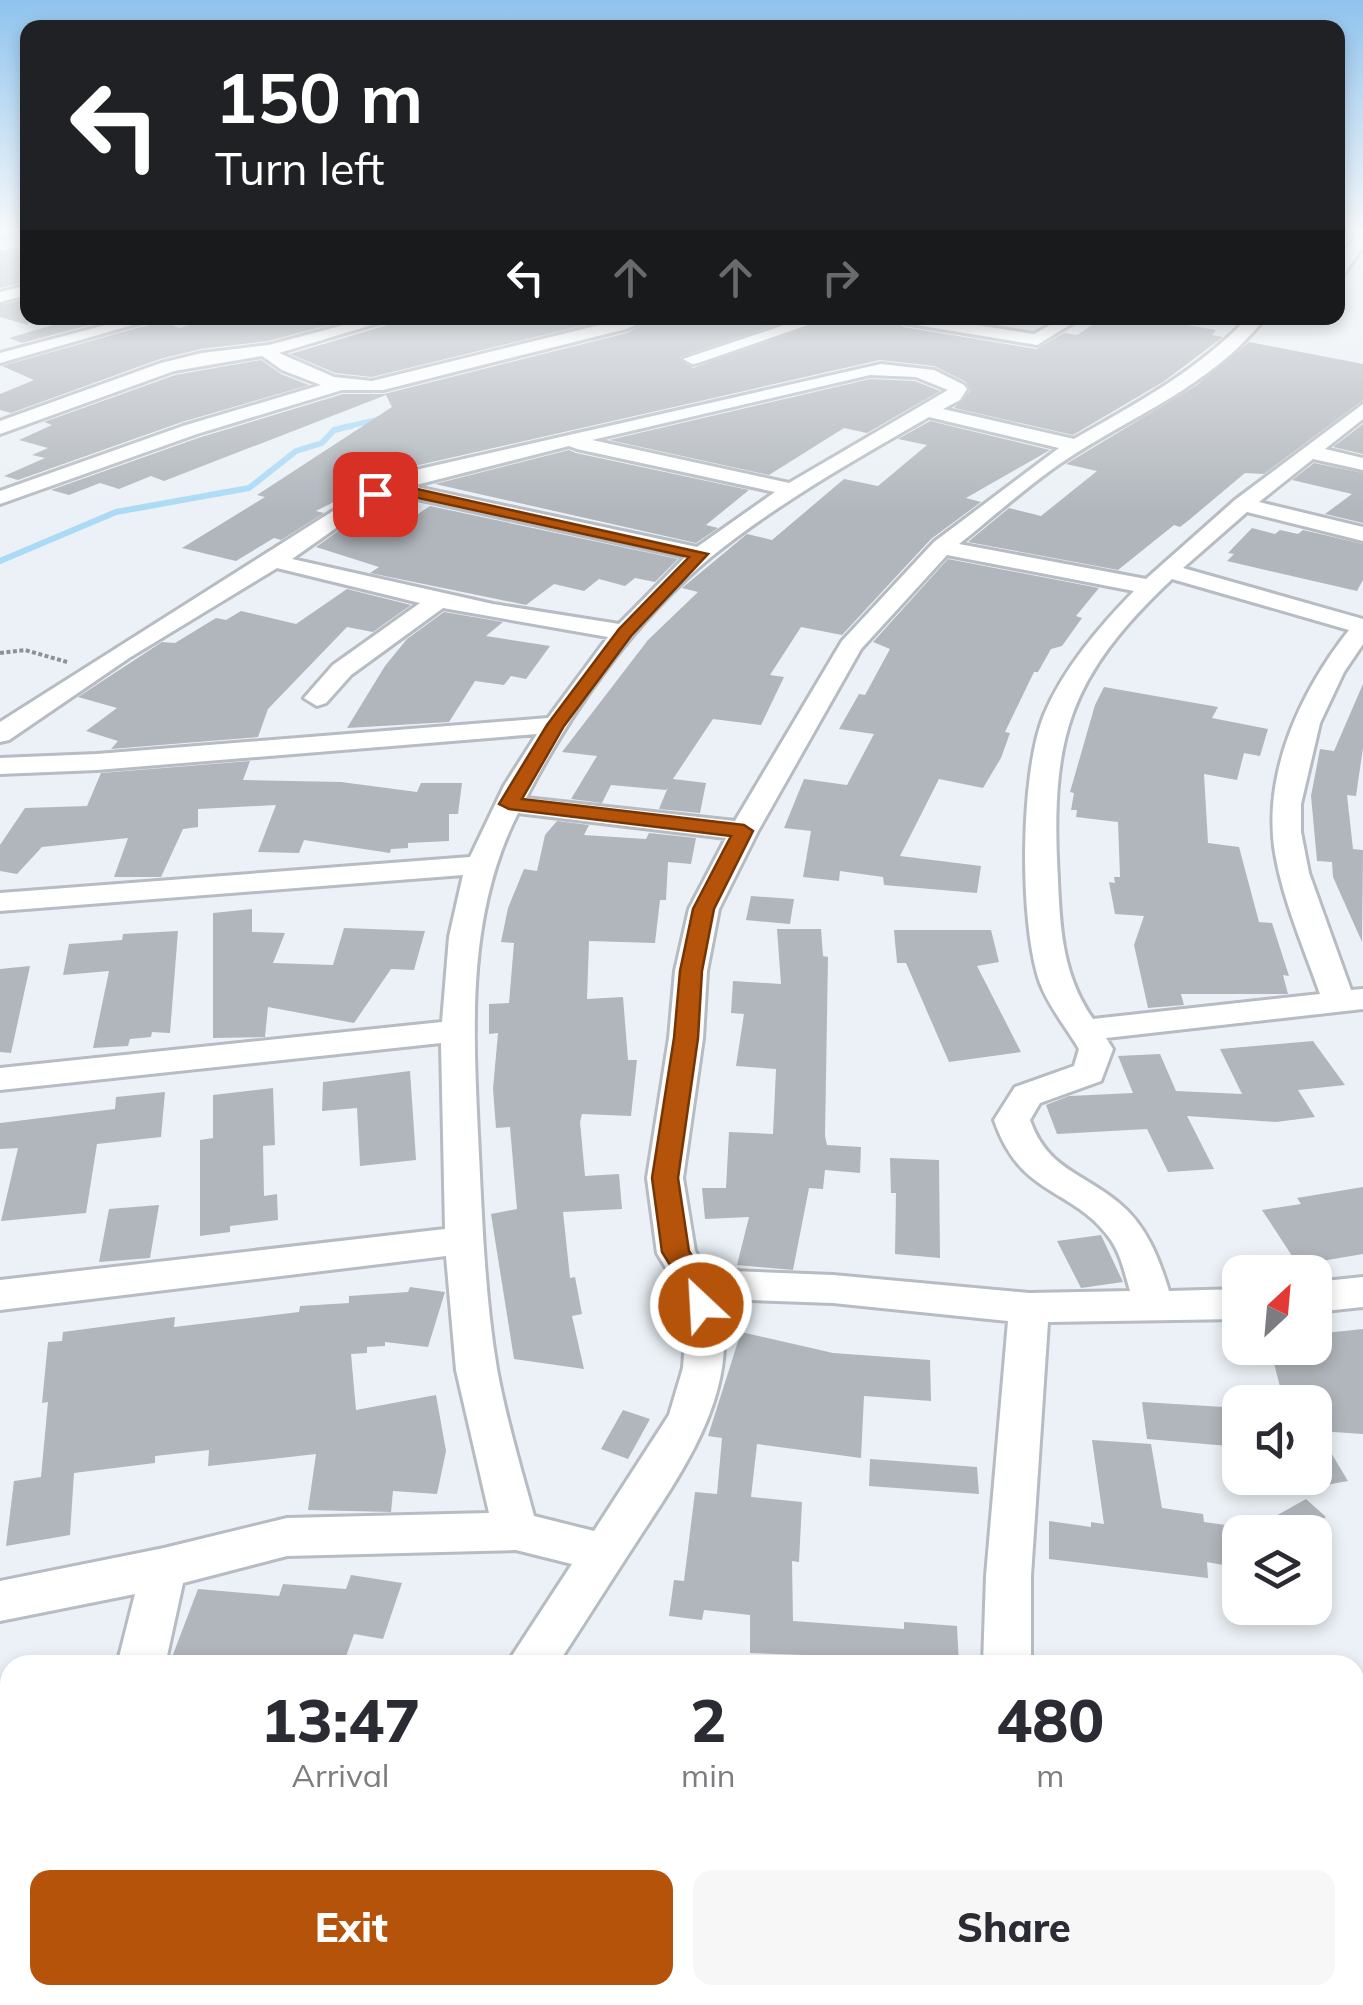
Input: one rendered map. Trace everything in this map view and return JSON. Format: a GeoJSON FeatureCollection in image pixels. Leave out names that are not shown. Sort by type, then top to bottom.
{"type":"FeatureCollection","features":[{"type":"Feature","properties":{"kind":"street"},"geometry":{"type":"LineString","coordinates":[[0,358],[117,327]]}},
{"type":"Feature","properties":{"kind":"street"},"geometry":{"type":"LineString","coordinates":[[0,428],[161,371],[231,352],[270,350],[356,327]]}},
{"type":"Feature","properties":{"kind":"street"},"geometry":{"type":"LineString","coordinates":[[270,350],[273,359],[342,384],[376,386],[615,327]]}},
{"type":"Feature","properties":{"kind":"street"},"geometry":{"type":"LineString","coordinates":[[692,359],[793,327]]}},
{"type":"Feature","properties":{"kind":"street"},"geometry":{"type":"LineString","coordinates":[[952,327],[1027,340],[1044,338],[1061,327]]}},
{"type":"Feature","properties":{"kind":"street"},"geometry":{"type":"LineString","coordinates":[[536,1655],[660,1471],[689,1416],[703,1368],[706,1326],[696,1284],[676,1252],[665,1178],[686,1038],[691,971],[704,909],[744,831],[851,646],[942,546],[1022,483],[1077,446],[1186,384],[1218,359],[1248,327]]}},
{"type":"Feature","properties":{"kind":"street"},"geometry":{"type":"LineString","coordinates":[[0,734],[94,670],[390,487],[444,468],[888,368],[934,376],[958,389],[792,490],[700,554],[625,632],[556,725],[509,804],[481,865],[466,936],[456,1031],[464,1240],[481,1398],[516,1531]]}},
{"type":"Feature","properties":{"kind":"street"},"geometry":{"type":"LineString","coordinates":[[0,498],[160,440],[342,384]]}},
{"type":"Feature","properties":{"kind":"street"},"geometry":{"type":"LineString","coordinates":[[1154,1308],[1141,1263],[1121,1226],[1049,1176],[1018,1147],[1012,1120],[1028,1095],[1089,1073],[1096,1049],[1055,978],[1047,928],[1039,801],[1062,700],[1105,639],[1160,579],[1242,504],[1363,410]]}},
{"type":"Feature","properties":{"kind":"street"},"geometry":{"type":"LineString","coordinates":[[926,411],[1077,446]]}},
{"type":"Feature","properties":{"kind":"street"},"geometry":{"type":"LineString","coordinates":[[566,440],[792,490]]}},
{"type":"Feature","properties":{"kind":"street"},"geometry":{"type":"LineString","coordinates":[[1310,452],[1363,464]]}},
{"type":"Feature","properties":{"kind":"street"},"geometry":{"type":"LineString","coordinates":[[390,487],[700,554]]}},
{"type":"Feature","properties":{"kind":"street"},"geometry":{"type":"LineString","coordinates":[[1242,504],[1363,534]]}},
{"type":"Feature","properties":{"kind":"street"},"geometry":{"type":"LineString","coordinates":[[942,546],[1092,578],[1160,579],[1363,627],[1339,656],[1319,694],[1295,762],[1288,807],[1288,834],[1297,876],[1351,1000],[1085,1030]]}},
{"type":"Feature","properties":{"kind":"street"},"geometry":{"type":"LineString","coordinates":[[274,560],[439,600],[579,628],[625,632]]}},
{"type":"Feature","properties":{"kind":"street"},"geometry":{"type":"LineString","coordinates":[[317,698],[342,670],[439,600]]}},
{"type":"Feature","properties":{"kind":"street"},"geometry":{"type":"LineString","coordinates":[[0,766],[556,725]]}},
{"type":"Feature","properties":{"kind":"street"},"geometry":{"type":"LineString","coordinates":[[509,804],[744,831]]}},
{"type":"Feature","properties":{"kind":"street"},"geometry":{"type":"LineString","coordinates":[[0,902],[481,865]]}},
{"type":"Feature","properties":{"kind":"street"},"geometry":{"type":"LineString","coordinates":[[0,1079],[456,1031]]}},
{"type":"Feature","properties":{"kind":"street"},"geometry":{"type":"LineString","coordinates":[[0,1294],[464,1240]]}},
{"type":"Feature","properties":{"kind":"street"},"geometry":{"type":"LineString","coordinates":[[696,1284],[833,1289],[1029,1308],[1222,1305]]}},
{"type":"Feature","properties":{"kind":"street"},"geometry":{"type":"LineString","coordinates":[[1332,1295],[1363,1292]]}},
{"type":"Feature","properties":{"kind":"street"},"geometry":{"type":"LineString","coordinates":[[1007,1655],[1006,1614],[1025,1406],[1029,1308]]}},
{"type":"Feature","properties":{"kind":"street"},"geometry":{"type":"LineString","coordinates":[[0,1601],[287,1538],[516,1531],[602,1552]]}},
{"type":"Feature","properties":{"kind":"street"},"geometry":{"type":"LineString","coordinates":[[143,1655],[164,1568]]}},
{"type":"Feature","properties":{"kind":"path"},"geometry":{"type":"LineString","coordinates":[[0,653],[25,650],[94,670]]}},
{"type":"Feature","properties":{"kind":"building"},"geometry":{"type":"Polygon","coordinates":[[[48,327],[84,327],[22,343],[9,338],[48,327]]]}},
{"type":"Feature","properties":{"kind":"building"},"geometry":{"type":"Polygon","coordinates":[[[323,327],[268,341],[201,349],[160,359],[11,413],[0,410],[0,394],[34,380],[2,366],[137,328],[323,327]]]}},
{"type":"Feature","properties":{"kind":"building"},"geometry":{"type":"Polygon","coordinates":[[[382,327],[579,327],[372,377],[335,373],[290,354],[382,327]]]}},
{"type":"Feature","properties":{"kind":"building"},"geometry":{"type":"Polygon","coordinates":[[[640,327],[770,327],[680,357],[693,368],[808,327],[903,327],[1036,349],[1064,333],[1077,335],[1090,327],[1196,327],[1216,330],[1212,335],[1223,337],[1163,382],[1073,435],[954,408],[970,391],[966,382],[934,366],[880,360],[397,470],[316,511],[324,513],[281,540],[274,538],[236,561],[182,548],[265,497],[257,495],[392,407],[386,395],[164,481],[151,476],[119,489],[100,483],[69,495],[51,490],[198,438],[343,394],[384,394],[640,327]]]}},
{"type":"Feature","properties":{"kind":"building"},"geometry":{"type":"Polygon","coordinates":[[[1249,342],[1363,364],[1363,400],[1264,474],[1245,473],[1180,527],[1174,525],[1118,570],[968,542],[1009,508],[1041,516],[1097,471],[1066,464],[1197,385],[1249,342]]]}},
{"type":"Feature","properties":{"kind":"building"},"geometry":{"type":"Polygon","coordinates":[[[261,360],[281,374],[309,385],[182,422],[18,480],[4,476],[45,458],[32,455],[48,448],[19,440],[52,425],[44,422],[175,375],[261,360]]]}},
{"type":"Feature","properties":{"kind":"building"},"geometry":{"type":"Polygon","coordinates":[[[870,379],[915,381],[940,391],[867,433],[844,428],[769,475],[609,440],[870,379]]]}},
{"type":"Feature","properties":{"kind":"building"},"geometry":{"type":"Polygon","coordinates":[[[930,421],[1050,450],[966,498],[981,502],[931,539],[842,635],[801,627],[770,675],[784,677],[761,725],[713,719],[673,779],[706,783],[700,813],[659,809],[668,787],[666,790],[611,785],[602,803],[571,799],[597,756],[562,752],[648,640],[698,592],[682,588],[747,534],[772,540],[844,479],[878,486],[927,445],[898,439],[930,421]]]}},
{"type":"Feature","properties":{"kind":"building"},"geometry":{"type":"Polygon","coordinates":[[[1363,424],[1363,454],[1333,447],[1363,424]]]}},
{"type":"Feature","properties":{"kind":"building"},"geometry":{"type":"Polygon","coordinates":[[[569,450],[749,490],[706,525],[718,528],[696,543],[435,484],[569,450]]]}},
{"type":"Feature","properties":{"kind":"building"},"geometry":{"type":"Polygon","coordinates":[[[1314,463],[1363,473],[1363,523],[1325,514],[1352,494],[1292,480],[1314,463]]]}},
{"type":"Feature","properties":{"kind":"building"},"geometry":{"type":"Polygon","coordinates":[[[430,506],[678,559],[655,582],[635,578],[625,586],[599,579],[584,591],[554,584],[526,605],[370,573],[379,567],[316,547],[355,519],[397,528],[430,506]]]}},
{"type":"Feature","properties":{"kind":"building"},"geometry":{"type":"Polygon","coordinates":[[[1252,528],[1275,534],[1280,530],[1298,534],[1303,530],[1363,544],[1363,580],[1357,591],[1227,561],[1234,554],[1228,553],[1252,528]]]}},
{"type":"Feature","properties":{"kind":"building"},"geometry":{"type":"Polygon","coordinates":[[[948,559],[1099,588],[1076,616],[1082,618],[1062,646],[1051,649],[1038,672],[1034,672],[1005,732],[1010,733],[1001,758],[983,788],[939,779],[900,856],[981,866],[977,893],[884,885],[883,877],[840,871],[839,881],[803,877],[811,831],[784,828],[804,779],[847,785],[874,734],[839,729],[859,694],[865,695],[890,649],[873,642],[948,559]]]}},
{"type":"Feature","properties":{"kind":"building"},"geometry":{"type":"Polygon","coordinates":[[[347,589],[411,605],[373,632],[347,627],[268,709],[258,737],[111,749],[118,741],[86,731],[117,708],[78,697],[162,642],[175,643],[216,618],[226,620],[241,611],[296,624],[347,589]]]}},
{"type":"Feature","properties":{"kind":"building"},"geometry":{"type":"Polygon","coordinates":[[[444,612],[503,622],[486,636],[550,646],[526,679],[511,676],[504,685],[475,681],[449,722],[347,728],[385,666],[407,639],[444,612]]]}},
{"type":"Feature","properties":{"kind":"building"},"geometry":{"type":"Polygon","coordinates":[[[1363,684],[1363,748],[1356,796],[1347,795],[1353,849],[1363,850],[1362,942],[1333,877],[1332,862],[1317,861],[1311,796],[1320,749],[1334,751],[1363,684]]]}},
{"type":"Feature","properties":{"kind":"building"},"geometry":{"type":"Polygon","coordinates":[[[1104,687],[1218,707],[1212,718],[1268,729],[1260,756],[1244,753],[1237,780],[1204,774],[1208,843],[1239,847],[1259,922],[1272,923],[1289,976],[1283,975],[1288,994],[1181,994],[1184,1005],[1148,1008],[1134,945],[1144,916],[1115,914],[1109,882],[1115,883],[1114,877],[1120,877],[1118,822],[1076,817],[1077,810],[1071,810],[1074,793],[1070,792],[1095,705],[1104,687]]]}},
{"type":"Feature","properties":{"kind":"building"},"geometry":{"type":"Polygon","coordinates":[[[250,761],[243,780],[341,782],[417,792],[421,783],[462,783],[458,814],[449,814],[449,841],[408,843],[408,848],[391,849],[390,853],[304,840],[299,853],[258,852],[276,805],[198,809],[198,827],[183,829],[161,877],[114,877],[128,838],[42,847],[17,874],[0,871],[0,845],[25,808],[87,806],[101,773],[250,761]]]}},
{"type":"Feature","properties":{"kind":"building"},"geometry":{"type":"Polygon","coordinates":[[[557,821],[589,825],[584,835],[646,839],[649,833],[696,838],[691,864],[668,862],[666,900],[660,900],[655,943],[589,941],[587,999],[623,997],[628,1060],[637,1060],[631,1116],[582,1114],[580,1122],[585,1176],[619,1174],[622,1209],[563,1212],[570,1278],[575,1277],[582,1314],[572,1316],[584,1369],[514,1359],[491,1214],[517,1209],[510,1127],[496,1128],[493,1089],[498,1033],[489,1034],[489,1004],[509,1003],[514,943],[501,942],[508,908],[524,869],[537,871],[545,835],[557,821]]]}},
{"type":"Feature","properties":{"kind":"building"},"geometry":{"type":"Polygon","coordinates":[[[751,896],[794,899],[790,924],[746,920],[751,896]]]}},
{"type":"Feature","properties":{"kind":"building"},"geometry":{"type":"Polygon","coordinates":[[[252,909],[252,932],[285,933],[273,963],[333,965],[344,928],[425,931],[414,970],[391,969],[354,1023],[268,1007],[265,1037],[213,1038],[213,913],[252,909]]]}},
{"type":"Feature","properties":{"kind":"building"},"geometry":{"type":"Polygon","coordinates":[[[777,929],[821,929],[823,956],[828,957],[825,1136],[827,1145],[861,1147],[860,1173],[825,1170],[823,1189],[809,1188],[793,1270],[737,1265],[749,1217],[705,1219],[702,1188],[726,1188],[729,1132],[773,1134],[776,1069],[736,1066],[744,1014],[731,1013],[733,981],[781,984],[777,929]]]}},
{"type":"Feature","properties":{"kind":"building"},"geometry":{"type":"Polygon","coordinates":[[[894,930],[991,930],[999,962],[977,966],[1021,1052],[949,1062],[906,963],[897,963],[894,930]]]}},
{"type":"Feature","properties":{"kind":"building"},"geometry":{"type":"Polygon","coordinates":[[[178,931],[170,1033],[152,1032],[151,1037],[130,1039],[128,1046],[93,1048],[109,971],[63,975],[69,944],[122,940],[123,934],[178,931]]]}},
{"type":"Feature","properties":{"kind":"building"},"geometry":{"type":"Polygon","coordinates":[[[30,966],[11,1053],[0,1052],[0,969],[30,966]]]}},
{"type":"Feature","properties":{"kind":"building"},"geometry":{"type":"Polygon","coordinates":[[[1313,1041],[1345,1085],[1298,1090],[1315,1117],[1276,1122],[1187,1116],[1214,1169],[1168,1172],[1147,1129],[1057,1134],[1046,1105],[1069,1096],[1133,1093],[1118,1056],[1160,1054],[1176,1091],[1242,1094],[1220,1049],[1313,1041]]]}},
{"type":"Feature","properties":{"kind":"building"},"geometry":{"type":"Polygon","coordinates":[[[410,1071],[416,1160],[360,1166],[357,1108],[322,1111],[323,1082],[410,1071]]]}},
{"type":"Feature","properties":{"kind":"building"},"geometry":{"type":"Polygon","coordinates":[[[273,1088],[275,1145],[263,1146],[264,1196],[277,1194],[278,1220],[230,1226],[230,1232],[200,1236],[200,1140],[213,1138],[213,1095],[273,1088]]]}},
{"type":"Feature","properties":{"kind":"building"},"geometry":{"type":"Polygon","coordinates":[[[165,1092],[161,1137],[97,1144],[86,1213],[1,1221],[18,1148],[0,1149],[0,1123],[115,1109],[116,1097],[165,1092]]]}},
{"type":"Feature","properties":{"kind":"building"},"geometry":{"type":"Polygon","coordinates":[[[890,1158],[939,1160],[940,1258],[895,1254],[896,1193],[891,1193],[890,1158]]]}},
{"type":"Feature","properties":{"kind":"building"},"geometry":{"type":"Polygon","coordinates":[[[1363,1187],[1363,1254],[1332,1259],[1332,1255],[1291,1255],[1262,1210],[1301,1204],[1297,1198],[1363,1187]]]}},
{"type":"Feature","properties":{"kind":"building"},"geometry":{"type":"Polygon","coordinates":[[[159,1205],[150,1258],[99,1262],[109,1209],[159,1205]]]}},
{"type":"Feature","properties":{"kind":"building"},"geometry":{"type":"Polygon","coordinates":[[[1101,1235],[1123,1282],[1081,1288],[1057,1241],[1101,1235]]]}},
{"type":"Feature","properties":{"kind":"building"},"geometry":{"type":"Polygon","coordinates":[[[410,1287],[445,1292],[428,1347],[385,1342],[385,1346],[367,1347],[367,1353],[351,1354],[356,1410],[436,1395],[446,1451],[437,1494],[393,1491],[391,1512],[308,1510],[316,1454],[208,1466],[209,1450],[155,1456],[155,1463],[74,1473],[70,1535],[6,1546],[14,1481],[41,1477],[48,1402],[42,1403],[48,1342],[62,1341],[63,1332],[175,1317],[174,1327],[299,1312],[300,1306],[349,1303],[349,1296],[408,1292],[410,1287]]]}},
{"type":"Feature","properties":{"kind":"building"},"geometry":{"type":"Polygon","coordinates":[[[1363,1329],[1363,1434],[1332,1432],[1332,1385],[1280,1385],[1274,1365],[1332,1365],[1332,1332],[1363,1329]]]}},
{"type":"Feature","properties":{"kind":"building"},"geometry":{"type":"Polygon","coordinates":[[[741,1332],[833,1353],[930,1360],[931,1401],[864,1396],[861,1458],[757,1444],[751,1497],[802,1502],[799,1562],[792,1561],[793,1621],[904,1629],[904,1622],[957,1626],[958,1655],[750,1653],[750,1615],[704,1610],[702,1620],[669,1616],[674,1580],[684,1581],[695,1492],[717,1494],[722,1438],[708,1436],[741,1332]]]}},
{"type":"Feature","properties":{"kind":"building"},"geometry":{"type":"Polygon","coordinates":[[[1142,1402],[1222,1407],[1222,1445],[1147,1439],[1142,1402]]]}},
{"type":"Feature","properties":{"kind":"building"},"geometry":{"type":"Polygon","coordinates":[[[623,1410],[650,1419],[628,1459],[601,1449],[623,1410]]]}},
{"type":"Feature","properties":{"kind":"building"},"geometry":{"type":"Polygon","coordinates":[[[1092,1440],[1151,1444],[1162,1508],[1203,1514],[1204,1522],[1222,1524],[1222,1565],[1207,1562],[1208,1578],[1049,1559],[1049,1521],[1091,1527],[1091,1522],[1104,1524],[1092,1440]]]}},
{"type":"Feature","properties":{"kind":"building"},"geometry":{"type":"Polygon","coordinates":[[[1332,1454],[1348,1481],[1332,1484],[1332,1454]]]}},
{"type":"Feature","properties":{"kind":"building"},"geometry":{"type":"Polygon","coordinates":[[[870,1459],[977,1467],[979,1494],[869,1486],[870,1459]]]}},
{"type":"Feature","properties":{"kind":"building"},"geometry":{"type":"Polygon","coordinates":[[[1306,1499],[1324,1515],[1277,1515],[1306,1499]]]}},
{"type":"Feature","properties":{"kind":"building"},"geometry":{"type":"Polygon","coordinates":[[[351,1575],[402,1583],[383,1639],[354,1634],[347,1655],[173,1655],[198,1589],[279,1596],[283,1584],[346,1589],[351,1575]]]}},
{"type":"Feature","properties":{"kind":"waterway"},"geometry":{"type":"LineString","coordinates":[[688,364],[730,356]]}},
{"type":"Feature","properties":{"kind":"waterway"},"geometry":{"type":"LineString","coordinates":[[341,428],[379,419]]}},
{"type":"Feature","properties":{"kind":"waterway"},"geometry":{"type":"LineString","coordinates":[[0,561],[116,512],[249,488],[296,451],[322,443],[334,430],[351,426]]}},
{"type":"Feature","properties":{"kind":"route"},"geometry":{"type":"LineString","coordinates":[[375,494],[390,487],[700,554],[625,632],[556,725],[509,804],[744,831],[704,909],[691,971],[686,1038],[665,1178],[676,1252],[696,1284],[701,1305]]}}]}
